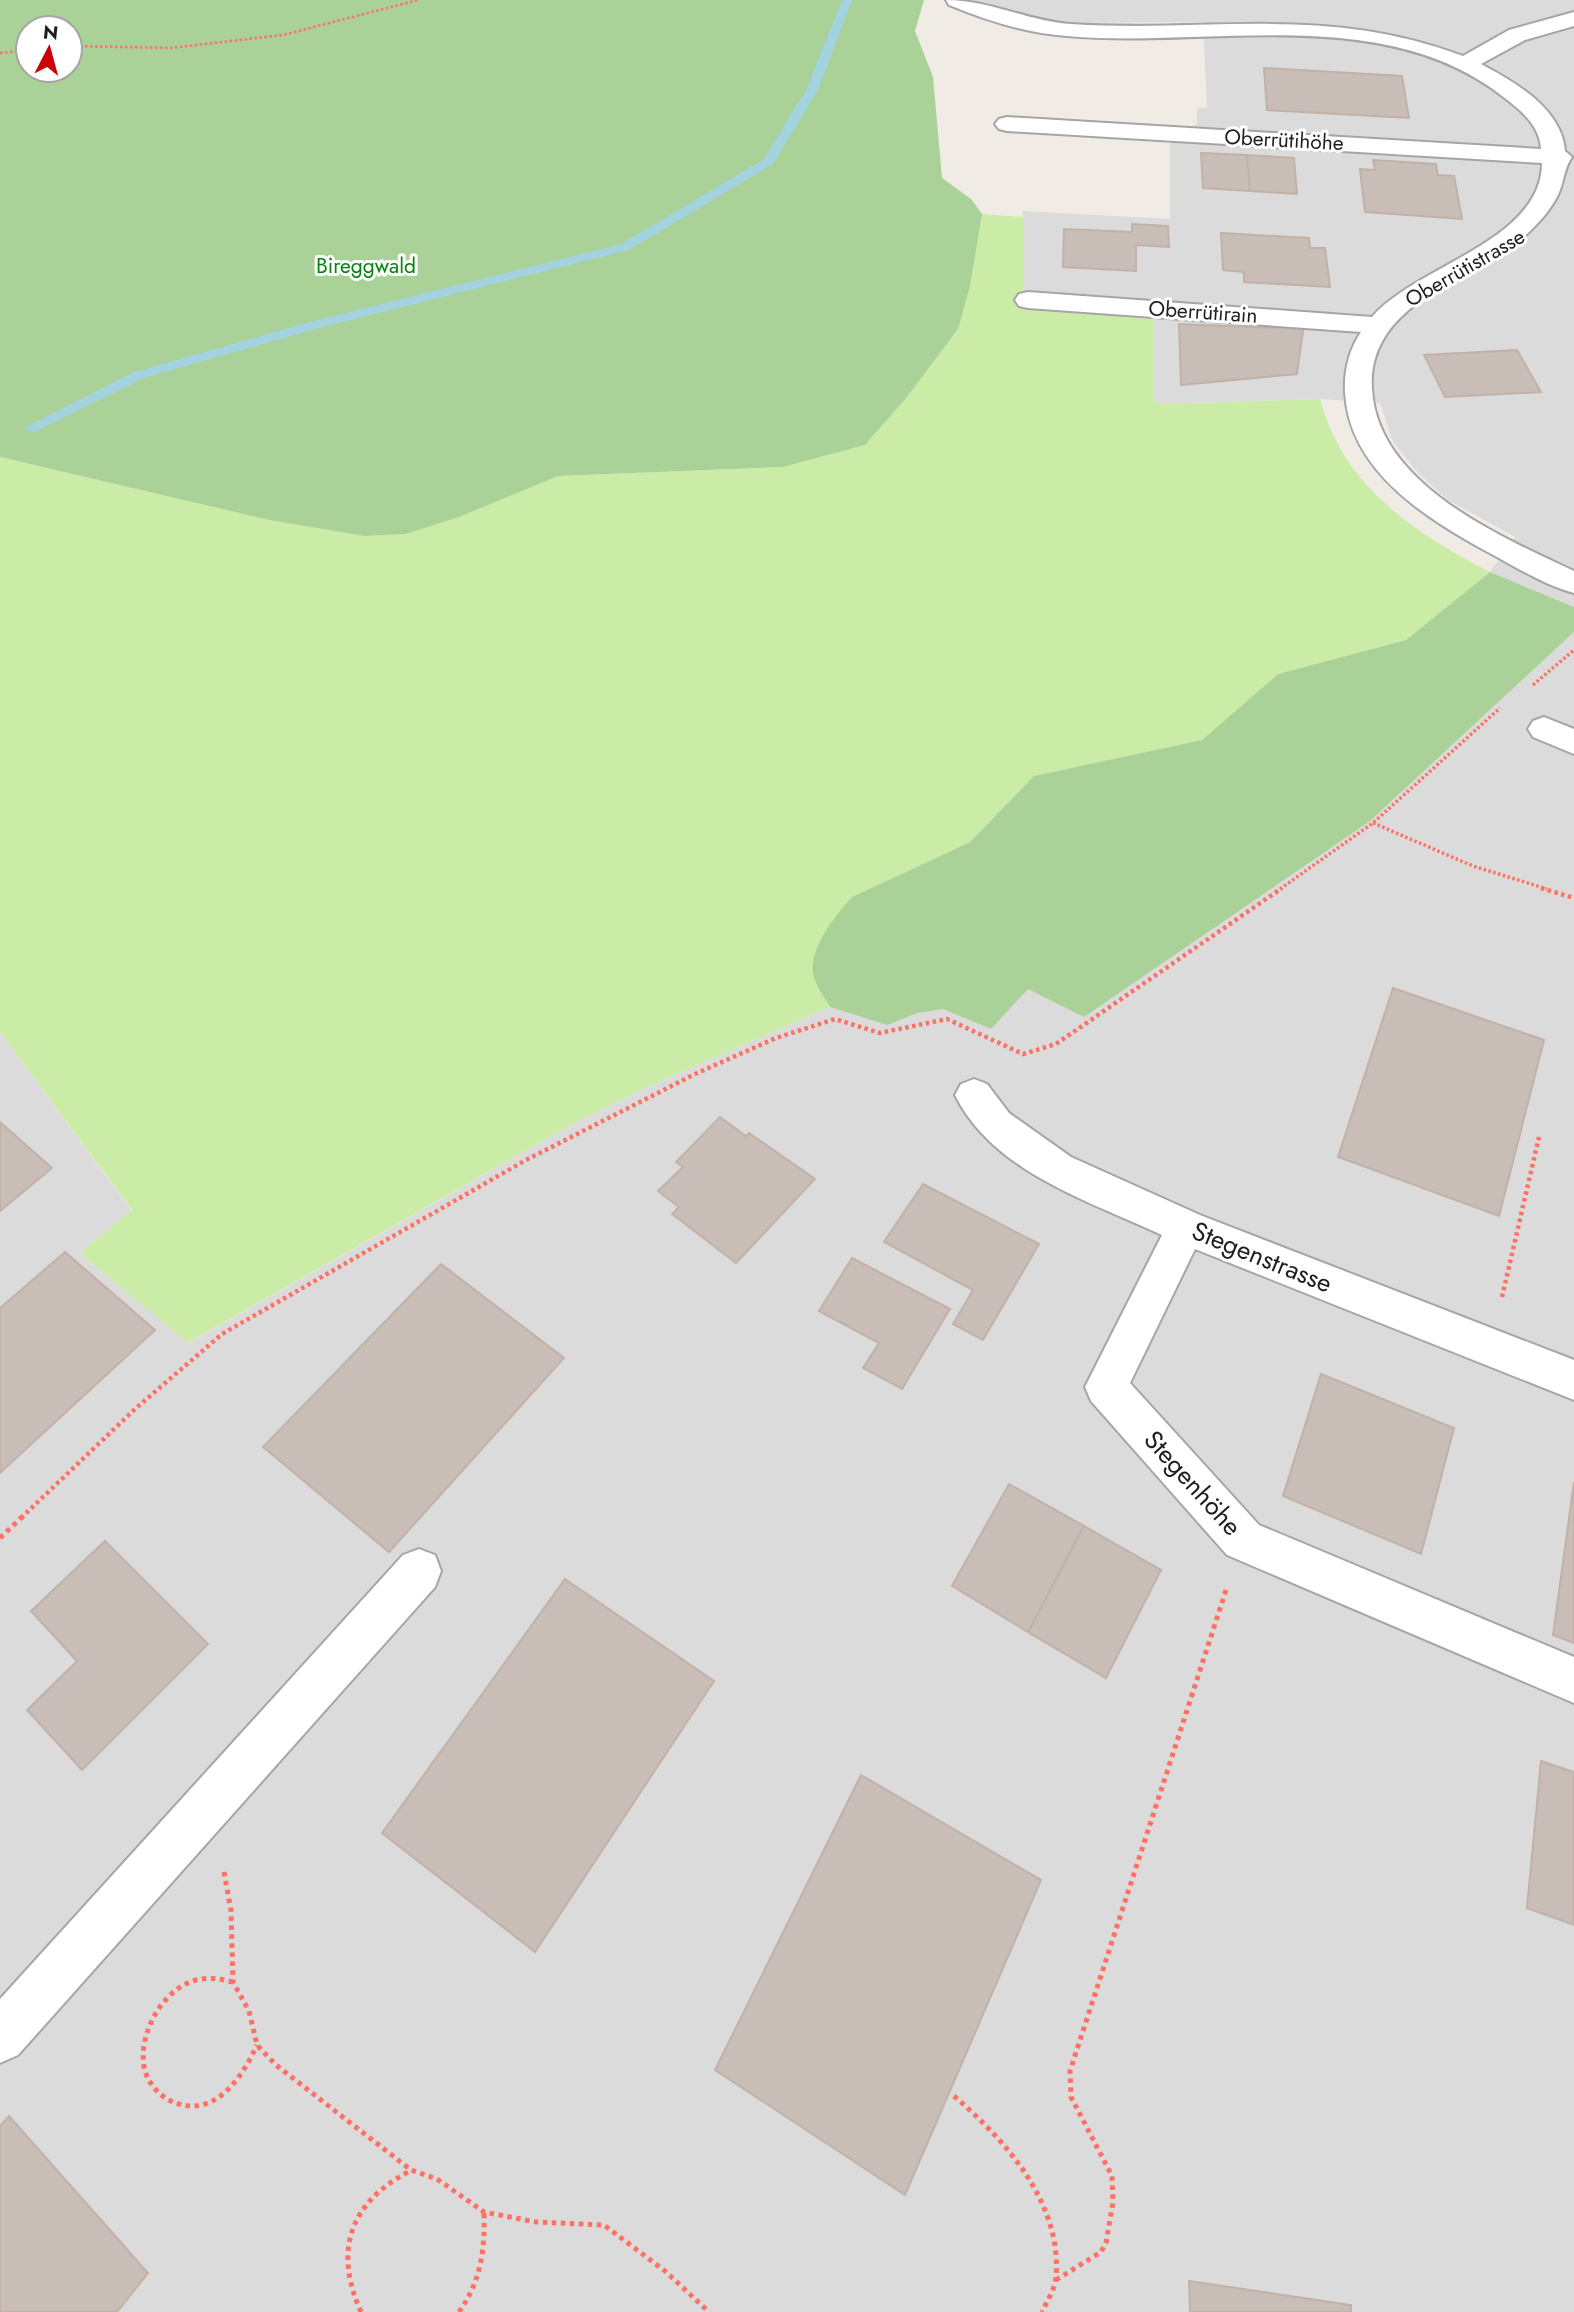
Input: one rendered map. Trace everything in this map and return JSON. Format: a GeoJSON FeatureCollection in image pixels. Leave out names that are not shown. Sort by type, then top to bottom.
{"type":"FeatureCollection","features":[{"type":"Feature","properties":{"kind":"street","name":"Oberrütistrasse"},"geometry":{"type":"LineString","coordinates":[[957,0],[1007,20],[1065,30],[1129,33],[1294,29],[1380,39],[1466,64],[1494,79],[1528,106],[1552,135],[1568,194],[1538,225],[1504,249],[1404,301],[1379,325],[1369,338],[1358,363],[1358,400],[1370,440],[1402,481],[1500,548],[1574,583]]}},
{"type":"Feature","properties":{"kind":"street"},"geometry":{"type":"LineString","coordinates":[[1466,64],[1482,51],[1509,37],[1574,19]]}},
{"type":"Feature","properties":{"kind":"street","name":"Oberrütihöhe"},"geometry":{"type":"LineString","coordinates":[[1007,124],[1560,157]]}},
{"type":"Feature","properties":{"kind":"street","name":"Oberrütirain"},"geometry":{"type":"LineString","coordinates":[[1028,300],[1379,325]]}},
{"type":"Feature","properties":{"kind":"street"},"geometry":{"type":"LineString","coordinates":[[1544,729],[1574,742]]}},
{"type":"Feature","properties":{"kind":"street","name":"Stegenstrasse"},"geometry":{"type":"LineString","coordinates":[[974,1095],[996,1125],[1057,1169],[1186,1227],[1574,1380]]}},
{"type":"Feature","properties":{"kind":"street","name":"Stegenhöhe"},"geometry":{"type":"LineString","coordinates":[[1186,1227],[1106,1387],[1243,1539],[1574,1680]]}},
{"type":"Feature","properties":{"kind":"street"},"geometry":{"type":"LineString","coordinates":[[0,2037],[419,1571]]}},
{"type":"Feature","properties":{"kind":"path"},"geometry":{"type":"LineString","coordinates":[[84,46],[170,48],[283,35],[418,0]]}},
{"type":"Feature","properties":{"kind":"path"},"geometry":{"type":"LineString","coordinates":[[1529,688],[1574,650]]}},
{"type":"Feature","properties":{"kind":"path"},"geometry":{"type":"LineString","coordinates":[[0,1538],[135,1409],[222,1334],[600,1119],[776,1038],[835,1019],[880,1033],[947,1019],[1023,1054],[1056,1044],[1373,823],[1466,736],[1510,701]]}},
{"type":"Feature","properties":{"kind":"path"},"geometry":{"type":"LineString","coordinates":[[1373,823],[1473,866],[1574,898]]}},
{"type":"Feature","properties":{"kind":"path"},"geometry":{"type":"LineString","coordinates":[[1500,1306],[1539,1137]]}},
{"type":"Feature","properties":{"kind":"path"},"geometry":{"type":"LineString","coordinates":[[1056,2280],[1101,2252],[1107,2243],[1113,2202],[1112,2176],[1071,2098],[1070,2071],[1243,1539]]}},
{"type":"Feature","properties":{"kind":"path"},"geometry":{"type":"LineString","coordinates":[[183,1834],[219,1856],[231,1911],[233,1982],[249,2011],[257,2045],[276,2065],[411,2170],[437,2179],[484,2211],[536,2222],[604,2225],[665,2271],[709,2312]]}},
{"type":"Feature","properties":{"kind":"path"},"geometry":{"type":"LineString","coordinates":[[233,1982],[212,1978],[191,1982],[170,1995],[155,2016],[145,2039],[144,2064],[152,2086],[167,2100],[188,2106],[210,2104],[231,2090],[247,2070],[257,2045]]}},
{"type":"Feature","properties":{"kind":"path"},"geometry":{"type":"LineString","coordinates":[[954,2096],[973,2112],[1014,2157],[1045,2207],[1054,2247],[1056,2280],[1042,2312]]}},
{"type":"Feature","properties":{"kind":"path"},"geometry":{"type":"LineString","coordinates":[[361,2312],[350,2289],[346,2264],[349,2239],[358,2215],[372,2193],[391,2178],[411,2170]]}},
{"type":"Feature","properties":{"kind":"path"},"geometry":{"type":"LineString","coordinates":[[460,2312],[482,2273],[485,2246],[484,2211]]}},
{"type":"Feature","properties":{"kind":"shaded area"},"geometry":{"type":"Polygon","coordinates":[[[972,0],[1574,0],[1574,607],[1490,572],[1515,537],[1448,500],[1418,473],[1393,442],[1380,403],[1320,399],[1157,404],[1153,397],[1152,317],[1022,308],[1023,211],[1170,219],[1170,129],[1192,128],[1197,123],[1197,108],[1207,108],[1203,22],[1057,23],[1023,18],[972,0]]]}},
{"type":"Feature","properties":{"kind":"shaded area"},"geometry":{"type":"Polygon","coordinates":[[[1574,632],[1574,2312],[0,2312],[0,1032],[132,1211],[80,1253],[189,1343],[572,1124],[651,1085],[830,1007],[887,1025],[918,1013],[943,1009],[991,1029],[1028,989],[1370,821],[1574,632]]]}},
{"type":"Feature","properties":{"kind":"green space","name":"Bireggwald"},"geometry":{"type":"Polygon","coordinates":[[[0,0],[924,0],[915,31],[933,77],[942,178],[971,199],[982,214],[970,286],[958,329],[907,397],[865,445],[783,467],[558,476],[459,517],[406,534],[365,536],[269,520],[0,457],[0,0]]]}},
{"type":"Feature","properties":{"kind":"green space"},"geometry":{"type":"Polygon","coordinates":[[[982,214],[1023,217],[1023,308],[1153,316],[1153,397],[1157,404],[1320,399],[1331,430],[1364,482],[1409,523],[1490,572],[1406,640],[1278,674],[1202,740],[1034,776],[970,842],[852,897],[813,973],[830,1007],[651,1085],[572,1124],[188,1343],[80,1253],[132,1210],[0,1032],[0,457],[269,520],[365,536],[406,534],[459,517],[558,476],[783,467],[865,445],[907,397],[958,329],[982,214]]]}},
{"type":"Feature","properties":{"kind":"green space"},"geometry":{"type":"Polygon","coordinates":[[[1490,572],[1574,607],[1574,632],[1370,821],[1084,1017],[1028,989],[991,1029],[943,1009],[918,1013],[887,1025],[830,1007],[815,981],[813,963],[825,932],[852,897],[970,842],[1034,776],[1202,740],[1278,674],[1406,640],[1490,572]]]}},
{"type":"Feature","properties":{"kind":"building"},"geometry":{"type":"Polygon","coordinates":[[[1264,68],[1402,76],[1409,118],[1267,110],[1264,68]]]}},
{"type":"Feature","properties":{"kind":"building"},"geometry":{"type":"Polygon","coordinates":[[[1201,153],[1247,155],[1250,191],[1203,188],[1201,153]]]}},
{"type":"Feature","properties":{"kind":"building"},"geometry":{"type":"Polygon","coordinates":[[[1247,155],[1294,158],[1297,194],[1250,191],[1247,155]]]}},
{"type":"Feature","properties":{"kind":"building"},"geometry":{"type":"Polygon","coordinates":[[[1373,160],[1436,164],[1438,175],[1454,176],[1462,219],[1365,212],[1360,169],[1375,170],[1373,160]]]}},
{"type":"Feature","properties":{"kind":"building"},"geometry":{"type":"Polygon","coordinates":[[[1132,224],[1168,226],[1169,247],[1136,245],[1136,271],[1063,267],[1064,229],[1132,232],[1132,224]]]}},
{"type":"Feature","properties":{"kind":"building"},"geometry":{"type":"Polygon","coordinates":[[[1221,233],[1309,238],[1310,248],[1325,248],[1330,287],[1244,282],[1244,272],[1223,270],[1221,233]]]}},
{"type":"Feature","properties":{"kind":"building"},"geometry":{"type":"Polygon","coordinates":[[[1280,322],[1304,323],[1297,374],[1181,385],[1179,324],[1280,328],[1280,322]]]}},
{"type":"Feature","properties":{"kind":"building"},"geometry":{"type":"Polygon","coordinates":[[[1517,350],[1541,392],[1445,397],[1424,355],[1517,350]]]}},
{"type":"Feature","properties":{"kind":"building"},"geometry":{"type":"Polygon","coordinates":[[[1393,988],[1544,1040],[1499,1216],[1338,1157],[1393,988]]]}},
{"type":"Feature","properties":{"kind":"building"},"geometry":{"type":"Polygon","coordinates":[[[720,1117],[746,1136],[749,1133],[815,1179],[736,1263],[672,1214],[679,1207],[658,1191],[683,1167],[676,1162],[720,1117]]]}},
{"type":"Feature","properties":{"kind":"building"},"geometry":{"type":"Polygon","coordinates":[[[0,1122],[52,1168],[0,1211],[0,1122]]]}},
{"type":"Feature","properties":{"kind":"building"},"geometry":{"type":"Polygon","coordinates":[[[923,1184],[1039,1244],[983,1340],[953,1324],[973,1290],[884,1242],[923,1184]]]}},
{"type":"Feature","properties":{"kind":"building"},"geometry":{"type":"Polygon","coordinates":[[[65,1252],[155,1330],[0,1473],[0,1308],[65,1252]]]}},
{"type":"Feature","properties":{"kind":"building"},"geometry":{"type":"Polygon","coordinates":[[[852,1258],[950,1309],[902,1389],[863,1368],[879,1343],[819,1311],[852,1258]]]}},
{"type":"Feature","properties":{"kind":"building"},"geometry":{"type":"Polygon","coordinates":[[[441,1264],[564,1358],[389,1552],[263,1447],[441,1264]]]}},
{"type":"Feature","properties":{"kind":"building"},"geometry":{"type":"Polygon","coordinates":[[[1321,1374],[1454,1428],[1421,1554],[1283,1496],[1321,1374]]]}},
{"type":"Feature","properties":{"kind":"building"},"geometry":{"type":"Polygon","coordinates":[[[1574,1482],[1574,1643],[1553,1635],[1574,1482]]]}},
{"type":"Feature","properties":{"kind":"building"},"geometry":{"type":"Polygon","coordinates":[[[1009,1484],[1084,1526],[1028,1632],[952,1586],[1009,1484]]]}},
{"type":"Feature","properties":{"kind":"building"},"geometry":{"type":"Polygon","coordinates":[[[1084,1526],[1161,1570],[1106,1678],[1028,1632],[1084,1526]]]}},
{"type":"Feature","properties":{"kind":"building"},"geometry":{"type":"Polygon","coordinates":[[[105,1541],[208,1644],[82,1770],[27,1710],[77,1661],[31,1611],[105,1541]]]}},
{"type":"Feature","properties":{"kind":"building"},"geometry":{"type":"Polygon","coordinates":[[[565,1579],[714,1681],[535,1952],[382,1833],[565,1579]]]}},
{"type":"Feature","properties":{"kind":"building"},"geometry":{"type":"Polygon","coordinates":[[[1541,1761],[1574,1772],[1574,1925],[1527,1908],[1541,1761]]]}},
{"type":"Feature","properties":{"kind":"building"},"geometry":{"type":"Polygon","coordinates":[[[861,1775],[1041,1880],[905,2195],[715,2070],[861,1775]]]}},
{"type":"Feature","properties":{"kind":"building"},"geometry":{"type":"Polygon","coordinates":[[[9,2116],[148,2273],[117,2312],[0,2312],[0,2126],[9,2116]]]}},
{"type":"Feature","properties":{"kind":"building"},"geometry":{"type":"Polygon","coordinates":[[[1189,2281],[1351,2305],[1351,2312],[1190,2312],[1189,2281]]]}},
{"type":"Feature","properties":{"kind":"waterway"},"geometry":{"type":"LineString","coordinates":[[31,428],[139,375],[318,324],[625,247],[769,161],[812,90],[847,0]]}}]}
